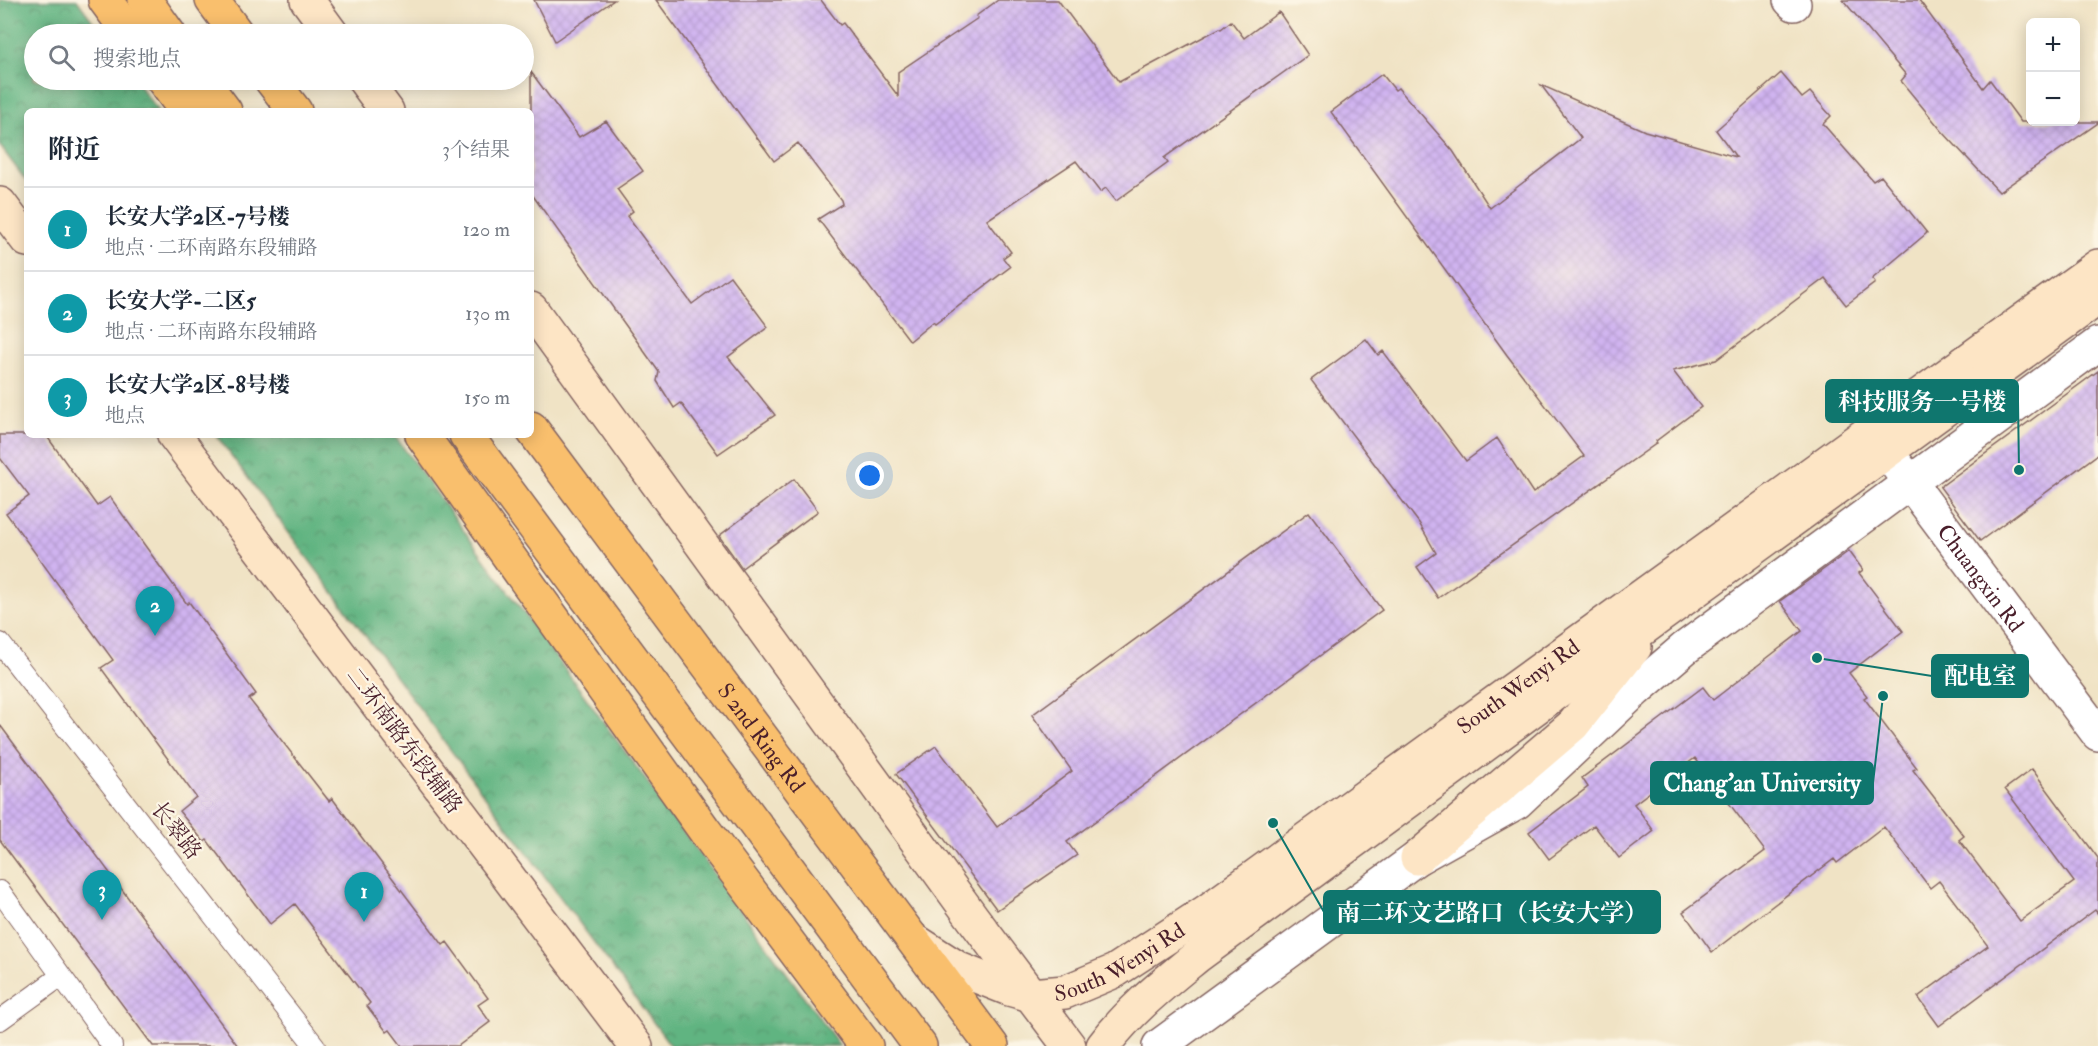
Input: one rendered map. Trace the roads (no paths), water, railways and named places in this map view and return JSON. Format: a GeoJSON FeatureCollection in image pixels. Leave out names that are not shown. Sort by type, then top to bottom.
{"type":"FeatureCollection","features":[{"type":"Feature","properties":{"kind":"highway"},"geometry":{"type":"LineString","coordinates":[[105,0],[123,24]]}},
{"type":"Feature","properties":{"kind":"highway"},"geometry":{"type":"LineString","coordinates":[[145,0],[162,24]]}},
{"type":"Feature","properties":{"kind":"highway"},"geometry":{"type":"LineString","coordinates":[[212,0],[230,24]]}},
{"type":"Feature","properties":{"kind":"highway"},"geometry":{"type":"LineString","coordinates":[[170,90],[184,108]]}},
{"type":"Feature","properties":{"kind":"highway"},"geometry":{"type":"LineString","coordinates":[[209,90],[223,108]]}},
{"type":"Feature","properties":{"kind":"highway"},"geometry":{"type":"LineString","coordinates":[[279,90],[293,108]]}},
{"type":"Feature","properties":{"kind":"highway","name":"S 2nd Ring Rd"},"geometry":{"type":"LineString","coordinates":[[534,432],[992,1046]]}},
{"type":"Feature","properties":{"kind":"highway"},"geometry":{"type":"LineString","coordinates":[[424,438],[705,831],[866,1046]]}},
{"type":"Feature","properties":{"kind":"highway"},"geometry":{"type":"LineString","coordinates":[[468,438],[920,1046]]}},
{"type":"Feature","properties":{"kind":"main road"},"geometry":{"type":"LineString","coordinates":[[307,0],[325,24]]}},
{"type":"Feature","properties":{"kind":"main road"},"geometry":{"type":"LineString","coordinates":[[371,90],[385,108]]}},
{"type":"Feature","properties":{"kind":"main road"},"geometry":{"type":"LineString","coordinates":[[0,204],[24,236]]}},
{"type":"Feature","properties":{"kind":"main road","name":"South Wenyi Rd"},"geometry":{"type":"LineString","coordinates":[[912,939],[959,969],[1009,989],[1031,995],[1065,992],[1115,971],[1207,911],[2098,266]]}},
{"type":"Feature","properties":{"kind":"main road","name":"South Wenyi Rd"},"geometry":{"type":"LineString","coordinates":[[1103,1046],[1117,1027],[1140,1004],[1196,957],[2098,298]]}},
{"type":"Feature","properties":{"kind":"main road"},"geometry":{"type":"LineString","coordinates":[[534,313],[972,917],[1069,1046]]}},
{"type":"Feature","properties":{"kind":"main road","name":"二环南路东段辅路"},"geometry":{"type":"LineString","coordinates":[[176,438],[636,1046]]}},
{"type":"Feature","properties":{"kind":"main road"},"geometry":{"type":"LineString","coordinates":[[1418,858],[1572,725],[1655,620]]}},
{"type":"Feature","properties":{"kind":"street"},"geometry":{"type":"LineString","coordinates":[[1159,1046],[1418,858],[1517,802],[1636,690],[1685,648],[2098,344]]}},
{"type":"Feature","properties":{"kind":"street","name":"Chuangxin Rd"},"geometry":{"type":"LineString","coordinates":[[1886,451],[2098,734]]}},
{"type":"Feature","properties":{"kind":"lane","name":"长翠路"},"geometry":{"type":"LineString","coordinates":[[0,643],[315,1046]]}},
{"type":"Feature","properties":{"kind":"lane"},"geometry":{"type":"LineString","coordinates":[[0,891],[112,1046]]}},
{"type":"Feature","properties":{"kind":"lane"},"geometry":{"type":"LineString","coordinates":[[0,1020],[61,976]]}},
{"type":"Feature","properties":{"kind":"place","name":"科技服务一号楼"},"geometry":{"type":"Point","coordinates":[2019,470]}},
{"type":"Feature","properties":{"kind":"place","name":"长安大学-二区5"},"geometry":{"type":"Point","coordinates":[155,636]}},
{"type":"Feature","properties":{"kind":"place","name":"配电室"},"geometry":{"type":"Point","coordinates":[1817,658]}},
{"type":"Feature","properties":{"kind":"place","name":"Chang'an University"},"geometry":{"type":"Point","coordinates":[1883,696]}},
{"type":"Feature","properties":{"kind":"place","name":"南二环文艺路口（长安大学）"},"geometry":{"type":"Point","coordinates":[1273,823]}},
{"type":"Feature","properties":{"kind":"place","name":"长安大学2区-8号楼"},"geometry":{"type":"Point","coordinates":[102,920]}},
{"type":"Feature","properties":{"kind":"place","name":"长安大学2区-7号楼"},"geometry":{"type":"Point","coordinates":[364,922]}}]}
